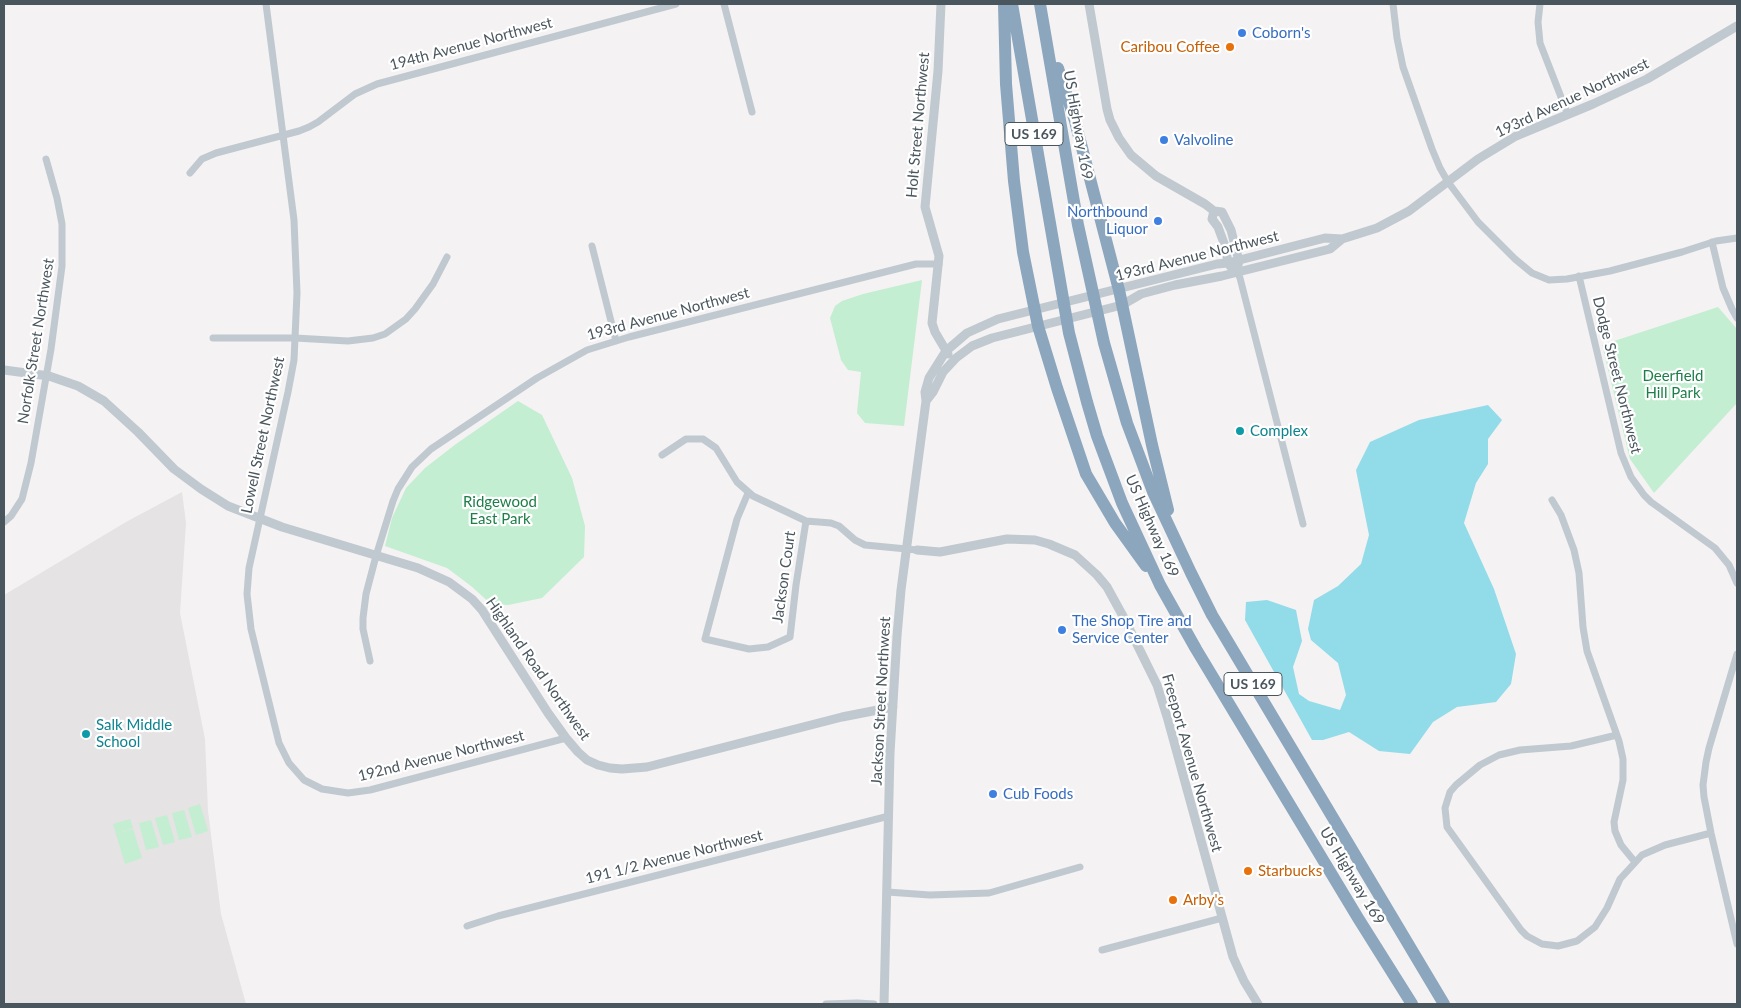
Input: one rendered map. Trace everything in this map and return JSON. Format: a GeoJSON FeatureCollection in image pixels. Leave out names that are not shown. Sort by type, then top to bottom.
{"type":"FeatureCollection","features":[{"type":"Feature","properties":{"kind":"highway"},"geometry":{"type":"LineString","coordinates":[[1004,4],[1006,84],[1014,181],[1023,252],[1038,326],[1056,388],[1086,474],[1115,523],[1160,585]]}},
{"type":"Feature","properties":{"kind":"highway","name":"US Highway 169"},"geometry":{"type":"LineString","coordinates":[[1012,4],[1056,264],[1073,347],[1087,402],[1122,503],[1160,585],[1192,641],[1292,809],[1412,1004]]}},
{"type":"Feature","properties":{"kind":"highway","name":"US Highway 169"},"geometry":{"type":"LineString","coordinates":[[1040,4],[1084,256],[1104,343],[1127,423],[1140,459],[1191,573],[1217,623],[1444,1004]]}},
{"type":"Feature","properties":{"kind":"highway"},"geometry":{"type":"LineString","coordinates":[[1044,27],[1075,121],[1119,290],[1167,506],[1191,573]]}},
{"type":"Feature","properties":{"kind":"street","name":"Lowell Street Northwest"},"geometry":{"type":"LineString","coordinates":[[266,4],[296,245],[295,338],[288,392],[250,568],[247,605],[275,730],[284,753],[295,772],[304,780],[322,789]]}},
{"type":"Feature","properties":{"kind":"street","name":"194th Avenue Northwest"},"geometry":{"type":"LineString","coordinates":[[190,173],[202,159],[216,153],[299,131],[314,124],[355,94],[389,80],[676,4]]}},
{"type":"Feature","properties":{"kind":"street"},"geometry":{"type":"LineString","coordinates":[[724,4],[752,112]]}},
{"type":"Feature","properties":{"kind":"street","name":"Holt Street Northwest"},"geometry":{"type":"LineString","coordinates":[[941,4],[938,72],[925,201],[926,213],[939,256],[932,323],[935,332],[952,361]]}},
{"type":"Feature","properties":{"kind":"street"},"geometry":{"type":"LineString","coordinates":[[1089,4],[1107,108],[1110,120],[1119,138],[1131,155],[1147,170],[1214,212],[1222,212],[1231,230],[1240,260],[1237,272],[1303,524]]}},
{"type":"Feature","properties":{"kind":"street"},"geometry":{"type":"LineString","coordinates":[[1393,4],[1400,53],[1407,80],[1436,159],[1448,182],[1478,222],[1532,273],[1548,280],[1567,279],[1619,268],[1712,242],[1737,238]]}},
{"type":"Feature","properties":{"kind":"street"},"geometry":{"type":"LineString","coordinates":[[1540,4],[1538,22],[1540,43],[1568,115]]}},
{"type":"Feature","properties":{"kind":"street","name":"193rd Avenue Northwest"},"geometry":{"type":"LineString","coordinates":[[1060,304],[1325,238],[1342,239],[1372,230],[1399,218],[1478,159],[1516,136],[1647,79],[1737,26]]}},
{"type":"Feature","properties":{"kind":"street","name":"Norfolk Street Northwest"},"geometry":{"type":"LineString","coordinates":[[4,522],[17,509],[26,488],[59,298],[63,251],[59,211],[46,159]]}},
{"type":"Feature","properties":{"kind":"street"},"geometry":{"type":"LineString","coordinates":[[1214,212],[1212,219],[1222,237],[1228,263],[1237,272]]}},
{"type":"Feature","properties":{"kind":"street","name":"193rd Avenue Northwest"},"geometry":{"type":"LineString","coordinates":[[1064,320],[1122,305],[1141,294],[1330,248],[1342,239]]}},
{"type":"Feature","properties":{"kind":"street"},"geometry":{"type":"LineString","coordinates":[[1712,242],[1723,288],[1737,318]]}},
{"type":"Feature","properties":{"kind":"street"},"geometry":{"type":"LineString","coordinates":[[592,246],[616,341]]}},
{"type":"Feature","properties":{"kind":"street"},"geometry":{"type":"LineString","coordinates":[[213,338],[295,338],[348,341],[372,338],[384,334],[406,319],[415,309],[433,284],[447,257]]}},
{"type":"Feature","properties":{"kind":"street","name":"193rd Avenue Northwest"},"geometry":{"type":"LineString","coordinates":[[370,661],[363,629],[366,594],[393,501],[404,478],[420,458],[455,432],[562,363],[587,350],[916,264],[939,264]]}},
{"type":"Feature","properties":{"kind":"street","name":"Dodge Street Northwest"},"geometry":{"type":"LineString","coordinates":[[1579,276],[1621,453],[1630,476],[1651,502],[1715,548],[1729,565],[1737,583]]}},
{"type":"Feature","properties":{"kind":"street","name":"Jackson Street Northwest"},"geometry":{"type":"LineString","coordinates":[[884,1004],[892,707],[897,636],[926,401],[925,392],[929,378],[946,351],[976,328],[998,319],[1060,304]]}},
{"type":"Feature","properties":{"kind":"street","name":"Jackson Street Northwest"},"geometry":{"type":"LineString","coordinates":[[926,401],[943,372],[952,361],[972,346],[1001,335],[1064,320]]}},
{"type":"Feature","properties":{"kind":"street","name":"Highland Road Northwest"},"geometry":{"type":"LineString","coordinates":[[4,370],[46,376],[78,386],[104,401],[187,479],[228,506],[260,520],[435,574],[449,582],[472,600],[491,623],[566,738],[587,760],[598,765],[610,768],[634,768],[676,760],[842,717],[892,707]]}},
{"type":"Feature","properties":{"kind":"street"},"geometry":{"type":"LineString","coordinates":[[662,455],[686,439],[703,439],[716,448],[737,482],[748,493],[806,521],[839,526],[855,540],[865,545],[917,550]]}},
{"type":"Feature","properties":{"kind":"street","name":"Jackson Court"},"geometry":{"type":"LineString","coordinates":[[748,493],[737,518],[705,639],[749,648],[768,647],[790,637],[806,521]]}},
{"type":"Feature","properties":{"kind":"street"},"geometry":{"type":"LineString","coordinates":[[1552,500],[1562,515],[1574,550],[1579,573],[1581,613],[1587,652],[1617,735],[1623,759],[1622,791],[1614,822],[1615,831],[1621,845],[1635,862]]}},
{"type":"Feature","properties":{"kind":"street","name":"Freeport Avenue Northwest"},"geometry":{"type":"LineString","coordinates":[[917,550],[940,552],[1008,539],[1035,540],[1075,555],[1097,575],[1124,618],[1157,685],[1235,961],[1258,1004]]}},
{"type":"Feature","properties":{"kind":"street"},"geometry":{"type":"LineString","coordinates":[[1737,654],[1709,748],[1704,774],[1704,797],[1737,944]]}},
{"type":"Feature","properties":{"kind":"street"},"geometry":{"type":"LineString","coordinates":[[1617,735],[1571,746],[1509,751],[1489,759],[1471,772],[1450,792],[1445,808],[1447,827],[1527,936],[1542,944],[1558,946],[1577,941],[1591,931],[1602,918],[1620,879],[1642,855],[1665,846],[1711,833]]}},
{"type":"Feature","properties":{"kind":"street","name":"192nd Avenue Northwest"},"geometry":{"type":"LineString","coordinates":[[322,789],[348,793],[370,790],[566,738]]}},
{"type":"Feature","properties":{"kind":"street","name":"191 1/2 Avenue Northwest"},"geometry":{"type":"LineString","coordinates":[[467,926],[498,916],[889,816]]}},
{"type":"Feature","properties":{"kind":"street"},"geometry":{"type":"LineString","coordinates":[[887,892],[930,895],[989,892],[1080,868]]}},
{"type":"Feature","properties":{"kind":"street"},"geometry":{"type":"LineString","coordinates":[[1102,950],[1222,918]]}},
{"type":"Feature","properties":{"kind":"street"},"geometry":{"type":"LineString","coordinates":[[826,1004],[857,1002],[874,1004]]}},
{"type":"Feature","properties":{"kind":"shaded area"},"geometry":{"type":"Polygon","coordinates":[[[182,492],[186,523],[180,613],[205,739],[208,811],[221,914],[246,1004],[4,1004],[4,595],[126,522],[182,492]]]}},
{"type":"Feature","properties":{"kind":"green space"},"geometry":{"type":"Polygon","coordinates":[[[922,280],[904,426],[865,423],[857,413],[861,372],[848,370],[841,360],[830,318],[835,306],[842,301],[922,280]]]}},
{"type":"Feature","properties":{"kind":"green space","name":"Deerfield Hill Park"},"geometry":{"type":"Polygon","coordinates":[[[1718,307],[1737,329],[1737,403],[1654,493],[1630,459],[1602,345],[1718,307]]]}},
{"type":"Feature","properties":{"kind":"green space","name":"Ridgewood East Park"},"geometry":{"type":"Polygon","coordinates":[[[518,401],[542,415],[572,478],[585,526],[584,557],[542,598],[508,605],[491,604],[447,568],[385,546],[392,518],[406,488],[425,468],[518,401]]]}},
{"type":"Feature","properties":{"kind":"green space"},"geometry":{"type":"Polygon","coordinates":[[[200,804],[208,831],[196,835],[188,808],[200,804]]]}},
{"type":"Feature","properties":{"kind":"green space"},"geometry":{"type":"Polygon","coordinates":[[[184,810],[192,837],[179,840],[172,813],[184,810]]]}},
{"type":"Feature","properties":{"kind":"green space"},"geometry":{"type":"Polygon","coordinates":[[[167,815],[175,842],[163,845],[155,818],[167,815]]]}},
{"type":"Feature","properties":{"kind":"green space"},"geometry":{"type":"Polygon","coordinates":[[[130,819],[133,828],[116,834],[113,824],[130,819]]]}},
{"type":"Feature","properties":{"kind":"green space"},"geometry":{"type":"Polygon","coordinates":[[[151,820],[159,847],[146,850],[139,823],[151,820]]]}},
{"type":"Feature","properties":{"kind":"green space"},"geometry":{"type":"Polygon","coordinates":[[[133,829],[142,858],[125,864],[116,834],[133,829]]]}},
{"type":"Feature","properties":{"kind":"water"},"geometry":{"type":"Polygon","coordinates":[[[1488,405],[1502,420],[1488,439],[1488,464],[1476,483],[1464,523],[1494,589],[1516,654],[1511,684],[1496,702],[1457,707],[1433,722],[1410,754],[1379,751],[1349,732],[1323,740],[1312,740],[1245,620],[1246,602],[1267,600],[1296,610],[1302,641],[1293,667],[1299,694],[1309,701],[1340,710],[1346,695],[1338,663],[1311,640],[1308,629],[1314,600],[1338,586],[1361,564],[1369,535],[1356,470],[1370,442],[1419,420],[1488,405]]]}},
{"type":"Feature","properties":{"kind":"place","name":"Coborn's"},"geometry":{"type":"Point","coordinates":[1242,33]}},
{"type":"Feature","properties":{"kind":"place","name":"Caribou Coffee"},"geometry":{"type":"Point","coordinates":[1230,47]}},
{"type":"Feature","properties":{"kind":"place","name":"Valvoline"},"geometry":{"type":"Point","coordinates":[1164,140]}},
{"type":"Feature","properties":{"kind":"place","name":"Northbound Liquor"},"geometry":{"type":"Point","coordinates":[1158,221]}},
{"type":"Feature","properties":{"kind":"place","name":"Complex"},"geometry":{"type":"Point","coordinates":[1240,431]}},
{"type":"Feature","properties":{"kind":"place","name":"The Shop Tire and Service Center"},"geometry":{"type":"Point","coordinates":[1062,630]}},
{"type":"Feature","properties":{"kind":"place","name":"Salk Middle School"},"geometry":{"type":"Point","coordinates":[86,734]}},
{"type":"Feature","properties":{"kind":"place","name":"Cub Foods"},"geometry":{"type":"Point","coordinates":[993,794]}},
{"type":"Feature","properties":{"kind":"place","name":"Starbucks"},"geometry":{"type":"Point","coordinates":[1248,871]}},
{"type":"Feature","properties":{"kind":"place","name":"Arby's"},"geometry":{"type":"Point","coordinates":[1173,900]}}]}
